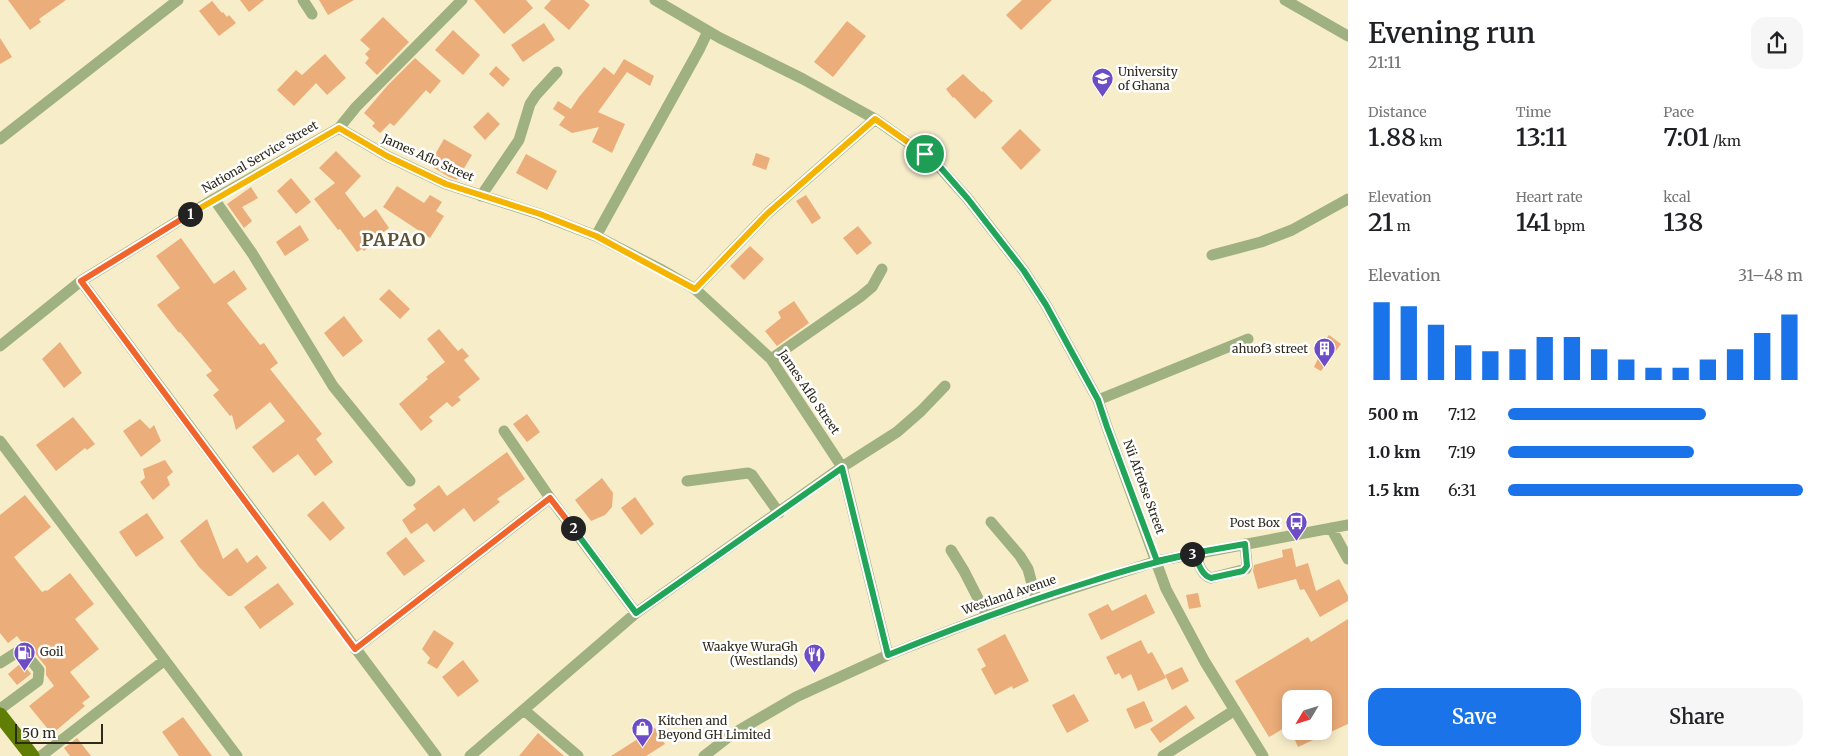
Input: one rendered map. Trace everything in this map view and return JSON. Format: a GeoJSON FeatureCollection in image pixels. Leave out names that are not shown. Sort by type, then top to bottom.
{"type":"FeatureCollection","features":[{"type":"Feature","properties":{"kind":"main road"},"geometry":{"type":"LineString","coordinates":[[0,715],[32,756]]}},
{"type":"Feature","properties":{"kind":"street"},"geometry":{"type":"LineString","coordinates":[[0,139],[178,0]]}},
{"type":"Feature","properties":{"kind":"street"},"geometry":{"type":"LineString","coordinates":[[303,0],[312,14]]}},
{"type":"Feature","properties":{"kind":"street","name":"National Service Street"},"geometry":{"type":"LineString","coordinates":[[0,346],[81,281],[214,199],[339,128],[356,107],[462,0]]}},
{"type":"Feature","properties":{"kind":"street","name":"Nii Afrotse Street"},"geometry":{"type":"LineString","coordinates":[[655,0],[708,31],[803,79],[875,119],[925,154],[941,168],[968,199],[1012,256],[1046,305],[1098,400],[1166,589],[1205,662],[1263,756]]}},
{"type":"Feature","properties":{"kind":"street"},"geometry":{"type":"LineString","coordinates":[[1285,0],[1348,36]]}},
{"type":"Feature","properties":{"kind":"street"},"geometry":{"type":"LineString","coordinates":[[596,236],[708,31]]}},
{"type":"Feature","properties":{"kind":"street"},"geometry":{"type":"LineString","coordinates":[[480,196],[519,140],[526,114],[536,95],[557,72]]}},
{"type":"Feature","properties":{"kind":"street"},"geometry":{"type":"LineString","coordinates":[[695,289],[768,213],[875,119]]}},
{"type":"Feature","properties":{"kind":"street","name":"James Aflo Street"},"geometry":{"type":"LineString","coordinates":[[339,128],[387,156],[446,184],[540,214],[596,236],[695,289],[771,359],[842,468],[888,655]]}},
{"type":"Feature","properties":{"kind":"street"},"geometry":{"type":"LineString","coordinates":[[214,199],[252,253],[333,386],[410,481]]}},
{"type":"Feature","properties":{"kind":"street"},"geometry":{"type":"LineString","coordinates":[[1212,255],[1261,242],[1292,230],[1348,199]]}},
{"type":"Feature","properties":{"kind":"street"},"geometry":{"type":"LineString","coordinates":[[771,359],[872,288],[882,269]]}},
{"type":"Feature","properties":{"kind":"street"},"geometry":{"type":"LineString","coordinates":[[81,281],[436,756]]}},
{"type":"Feature","properties":{"kind":"street"},"geometry":{"type":"LineString","coordinates":[[1098,400],[1248,339]]}},
{"type":"Feature","properties":{"kind":"street"},"geometry":{"type":"LineString","coordinates":[[470,756],[636,613],[842,468],[897,432],[945,386]]}},
{"type":"Feature","properties":{"kind":"street"},"geometry":{"type":"LineString","coordinates":[[504,431],[550,498],[636,613]]}},
{"type":"Feature","properties":{"kind":"street"},"geometry":{"type":"LineString","coordinates":[[0,441],[237,756]]}},
{"type":"Feature","properties":{"kind":"street"},"geometry":{"type":"LineString","coordinates":[[687,481],[748,473],[752,475],[779,513]]}},
{"type":"Feature","properties":{"kind":"street"},"geometry":{"type":"LineString","coordinates":[[355,649],[550,498]]}},
{"type":"Feature","properties":{"kind":"street"},"geometry":{"type":"LineString","coordinates":[[991,522],[1024,562],[1028,569],[1036,599]]}},
{"type":"Feature","properties":{"kind":"street","name":"Westland Avenue"},"geometry":{"type":"LineString","coordinates":[[704,756],[731,734],[789,700],[833,678],[987,616],[1157,561],[1348,525]]}},
{"type":"Feature","properties":{"kind":"street"},"geometry":{"type":"LineString","coordinates":[[1331,528],[1348,559]]}},
{"type":"Feature","properties":{"kind":"street"},"geometry":{"type":"LineString","coordinates":[[1194,553],[1203,573],[1206,577],[1211,578],[1246,569],[1245,544]]}},
{"type":"Feature","properties":{"kind":"street"},"geometry":{"type":"LineString","coordinates":[[951,550],[987,616]]}},
{"type":"Feature","properties":{"kind":"street"},"geometry":{"type":"LineString","coordinates":[[0,662],[19,651],[28,657],[39,670],[38,681],[0,709]]}},
{"type":"Feature","properties":{"kind":"street"},"geometry":{"type":"LineString","coordinates":[[41,756],[165,660]]}},
{"type":"Feature","properties":{"kind":"street"},"geometry":{"type":"LineString","coordinates":[[524,710],[578,756]]}},
{"type":"Feature","properties":{"kind":"street"},"geometry":{"type":"LineString","coordinates":[[1163,756],[1235,710]]}},
{"type":"Feature","properties":{"kind":"building"},"geometry":{"type":"Polygon","coordinates":[[[8,0],[66,0],[39,19],[41,22],[30,30],[8,0]]]}},
{"type":"Feature","properties":{"kind":"building"},"geometry":{"type":"Polygon","coordinates":[[[240,0],[264,0],[249,12],[240,0]]]}},
{"type":"Feature","properties":{"kind":"building"},"geometry":{"type":"Polygon","coordinates":[[[319,0],[354,0],[328,15],[319,0]]]}},
{"type":"Feature","properties":{"kind":"building"},"geometry":{"type":"Polygon","coordinates":[[[474,0],[526,0],[533,8],[504,34],[474,0]]]}},
{"type":"Feature","properties":{"kind":"building"},"geometry":{"type":"Polygon","coordinates":[[[551,0],[584,0],[590,5],[569,30],[544,8],[551,0]]]}},
{"type":"Feature","properties":{"kind":"building"},"geometry":{"type":"Polygon","coordinates":[[[1022,0],[1052,0],[1021,30],[1006,15],[1022,0]]]}},
{"type":"Feature","properties":{"kind":"building"},"geometry":{"type":"Polygon","coordinates":[[[212,1],[222,13],[227,17],[229,15],[236,23],[219,36],[199,11],[212,1]]]}},
{"type":"Feature","properties":{"kind":"building"},"geometry":{"type":"Polygon","coordinates":[[[383,17],[409,42],[377,75],[365,63],[369,58],[365,54],[370,49],[360,40],[383,17]]]}},
{"type":"Feature","properties":{"kind":"building"},"geometry":{"type":"Polygon","coordinates":[[[847,21],[866,36],[833,77],[814,62],[847,21]]]}},
{"type":"Feature","properties":{"kind":"building"},"geometry":{"type":"Polygon","coordinates":[[[544,23],[555,40],[523,62],[511,45],[544,23]]]}},
{"type":"Feature","properties":{"kind":"building"},"geometry":{"type":"Polygon","coordinates":[[[453,30],[480,55],[463,75],[435,50],[453,30]]]}},
{"type":"Feature","properties":{"kind":"building"},"geometry":{"type":"Polygon","coordinates":[[[0,38],[12,57],[0,64],[0,38]]]}},
{"type":"Feature","properties":{"kind":"building"},"geometry":{"type":"Polygon","coordinates":[[[325,54],[346,78],[327,95],[316,83],[294,106],[277,90],[296,70],[302,75],[325,54]]]}},
{"type":"Feature","properties":{"kind":"building"},"geometry":{"type":"Polygon","coordinates":[[[415,58],[441,81],[430,94],[426,90],[394,126],[390,123],[380,133],[372,126],[375,123],[364,113],[415,58]]]}},
{"type":"Feature","properties":{"kind":"building"},"geometry":{"type":"Polygon","coordinates":[[[624,59],[654,76],[650,86],[627,72],[598,112],[625,124],[612,153],[592,142],[599,127],[572,133],[559,125],[565,117],[553,109],[558,101],[571,109],[604,67],[614,75],[624,59]]]}},
{"type":"Feature","properties":{"kind":"building"},"geometry":{"type":"Polygon","coordinates":[[[496,66],[510,79],[503,87],[489,74],[496,66]]]}},
{"type":"Feature","properties":{"kind":"building"},"geometry":{"type":"Polygon","coordinates":[[[963,74],[993,101],[975,119],[946,89],[963,74]]]}},
{"type":"Feature","properties":{"kind":"building"},"geometry":{"type":"Polygon","coordinates":[[[488,112],[500,124],[485,140],[473,127],[488,112]]]}},
{"type":"Feature","properties":{"kind":"building"},"geometry":{"type":"Polygon","coordinates":[[[1020,129],[1041,150],[1021,170],[1001,148],[1020,129]]]}},
{"type":"Feature","properties":{"kind":"building"},"geometry":{"type":"Polygon","coordinates":[[[444,139],[472,155],[457,180],[429,165],[444,139]]]}},
{"type":"Feature","properties":{"kind":"building"},"geometry":{"type":"Polygon","coordinates":[[[336,151],[361,176],[345,193],[364,218],[376,209],[389,228],[364,251],[362,249],[357,252],[314,199],[335,183],[319,168],[336,151]]]}},
{"type":"Feature","properties":{"kind":"building"},"geometry":{"type":"Polygon","coordinates":[[[756,153],[770,158],[766,170],[752,165],[756,153]]]}},
{"type":"Feature","properties":{"kind":"building"},"geometry":{"type":"Polygon","coordinates":[[[526,154],[557,171],[547,190],[516,173],[526,154]]]}},
{"type":"Feature","properties":{"kind":"building"},"geometry":{"type":"Polygon","coordinates":[[[291,178],[311,202],[296,214],[277,191],[291,178]]]}},
{"type":"Feature","properties":{"kind":"building"},"geometry":{"type":"Polygon","coordinates":[[[397,186],[424,203],[430,195],[442,202],[436,211],[444,216],[430,238],[383,207],[397,186]]]}},
{"type":"Feature","properties":{"kind":"building"},"geometry":{"type":"Polygon","coordinates":[[[251,187],[258,198],[242,207],[252,221],[244,228],[227,204],[251,187]]]}},
{"type":"Feature","properties":{"kind":"building"},"geometry":{"type":"Polygon","coordinates":[[[806,195],[821,218],[812,224],[796,201],[806,195]]]}},
{"type":"Feature","properties":{"kind":"building"},"geometry":{"type":"Polygon","coordinates":[[[300,225],[309,240],[285,256],[276,242],[300,225]]]}},
{"type":"Feature","properties":{"kind":"building"},"geometry":{"type":"Polygon","coordinates":[[[858,226],[872,243],[857,255],[843,238],[858,226]]]}},
{"type":"Feature","properties":{"kind":"building"},"geometry":{"type":"Polygon","coordinates":[[[181,238],[214,284],[234,270],[247,289],[227,303],[260,345],[264,343],[278,363],[270,369],[322,434],[316,439],[333,462],[315,476],[298,454],[273,473],[252,447],[285,421],[270,402],[236,430],[232,415],[230,416],[213,395],[219,390],[206,375],[212,371],[157,305],[180,288],[156,256],[181,238]]]}},
{"type":"Feature","properties":{"kind":"building"},"geometry":{"type":"Polygon","coordinates":[[[750,246],[764,259],[744,280],[730,266],[750,246]]]}},
{"type":"Feature","properties":{"kind":"building"},"geometry":{"type":"Polygon","coordinates":[[[389,289],[410,309],[400,319],[379,299],[389,289]]]}},
{"type":"Feature","properties":{"kind":"building"},"geometry":{"type":"Polygon","coordinates":[[[794,301],[809,323],[777,346],[765,331],[781,318],[778,312],[794,301]]]}},
{"type":"Feature","properties":{"kind":"building"},"geometry":{"type":"Polygon","coordinates":[[[344,316],[363,341],[343,357],[324,333],[344,316]]]}},
{"type":"Feature","properties":{"kind":"building"},"geometry":{"type":"Polygon","coordinates":[[[439,329],[458,351],[462,348],[469,356],[464,360],[480,379],[458,397],[461,400],[452,407],[447,402],[429,417],[433,421],[421,431],[399,404],[428,379],[426,377],[445,362],[427,339],[439,329]]]}},
{"type":"Feature","properties":{"kind":"building"},"geometry":{"type":"Polygon","coordinates":[[[1329,335],[1341,344],[1321,371],[1314,367],[1322,350],[1319,347],[1329,335]]]}},
{"type":"Feature","properties":{"kind":"building"},"geometry":{"type":"Polygon","coordinates":[[[60,342],[82,373],[64,388],[42,359],[60,342]]]}},
{"type":"Feature","properties":{"kind":"building"},"geometry":{"type":"Polygon","coordinates":[[[527,414],[540,432],[527,442],[513,424],[527,414]]]}},
{"type":"Feature","properties":{"kind":"building"},"geometry":{"type":"Polygon","coordinates":[[[73,417],[95,444],[87,450],[85,448],[56,471],[36,445],[73,417]]]}},
{"type":"Feature","properties":{"kind":"building"},"geometry":{"type":"Polygon","coordinates":[[[140,419],[150,429],[154,425],[161,441],[141,457],[123,431],[140,419]]]}},
{"type":"Feature","properties":{"kind":"building"},"geometry":{"type":"Polygon","coordinates":[[[507,452],[525,479],[497,499],[500,502],[474,522],[464,508],[434,532],[427,523],[411,534],[402,520],[416,509],[413,505],[439,485],[447,496],[507,452]]]}},
{"type":"Feature","properties":{"kind":"building"},"geometry":{"type":"Polygon","coordinates":[[[165,460],[173,472],[167,477],[170,485],[153,500],[140,482],[145,478],[143,469],[165,460]]]}},
{"type":"Feature","properties":{"kind":"building"},"geometry":{"type":"Polygon","coordinates":[[[602,478],[613,493],[612,507],[605,515],[591,521],[575,500],[602,478]]]}},
{"type":"Feature","properties":{"kind":"building"},"geometry":{"type":"Polygon","coordinates":[[[25,495],[51,527],[14,557],[42,592],[47,591],[70,573],[94,604],[75,619],[99,649],[70,672],[90,697],[82,703],[85,706],[52,734],[29,706],[54,686],[46,675],[46,667],[17,636],[8,643],[0,633],[0,515],[25,495]]]}},
{"type":"Feature","properties":{"kind":"building"},"geometry":{"type":"Polygon","coordinates":[[[635,497],[654,524],[641,535],[621,508],[635,497]]]}},
{"type":"Feature","properties":{"kind":"building"},"geometry":{"type":"Polygon","coordinates":[[[323,501],[345,528],[330,541],[307,515],[323,501]]]}},
{"type":"Feature","properties":{"kind":"building"},"geometry":{"type":"Polygon","coordinates":[[[147,513],[164,538],[136,557],[119,532],[147,513]]]}},
{"type":"Feature","properties":{"kind":"building"},"geometry":{"type":"Polygon","coordinates":[[[207,519],[223,559],[237,548],[247,563],[257,555],[267,568],[231,596],[228,596],[199,567],[180,541],[207,519]]]}},
{"type":"Feature","properties":{"kind":"building"},"geometry":{"type":"Polygon","coordinates":[[[406,537],[425,561],[404,576],[386,553],[406,537]]]}},
{"type":"Feature","properties":{"kind":"building"},"geometry":{"type":"Polygon","coordinates":[[[1292,548],[1296,567],[1308,563],[1316,591],[1339,579],[1348,596],[1348,601],[1320,617],[1304,589],[1300,590],[1296,579],[1258,589],[1253,571],[1254,565],[1283,557],[1282,550],[1292,548]]]}},
{"type":"Feature","properties":{"kind":"building"},"geometry":{"type":"Polygon","coordinates":[[[278,583],[294,604],[260,629],[244,607],[278,583]]]}},
{"type":"Feature","properties":{"kind":"building"},"geometry":{"type":"Polygon","coordinates":[[[1198,593],[1201,607],[1189,609],[1186,595],[1198,593]]]}},
{"type":"Feature","properties":{"kind":"building"},"geometry":{"type":"Polygon","coordinates":[[[1146,594],[1155,613],[1101,640],[1088,614],[1108,604],[1112,611],[1146,594]]]}},
{"type":"Feature","properties":{"kind":"building"},"geometry":{"type":"Polygon","coordinates":[[[1348,619],[1348,724],[1332,731],[1332,690],[1282,690],[1282,729],[1269,737],[1235,681],[1308,637],[1311,642],[1348,619]]]}},
{"type":"Feature","properties":{"kind":"building"},"geometry":{"type":"Polygon","coordinates":[[[434,630],[454,643],[437,669],[427,663],[430,658],[422,649],[434,630]]]}},
{"type":"Feature","properties":{"kind":"building"},"geometry":{"type":"Polygon","coordinates":[[[1005,634],[1029,681],[1013,689],[1012,686],[995,695],[981,669],[986,666],[977,649],[1005,634]]]}},
{"type":"Feature","properties":{"kind":"building"},"geometry":{"type":"Polygon","coordinates":[[[1141,640],[1148,654],[1152,652],[1166,678],[1138,691],[1131,674],[1122,679],[1119,673],[1115,675],[1106,657],[1141,640]]]}},
{"type":"Feature","properties":{"kind":"building"},"geometry":{"type":"Polygon","coordinates":[[[463,660],[479,681],[458,697],[442,677],[463,660]]]}},
{"type":"Feature","properties":{"kind":"building"},"geometry":{"type":"Polygon","coordinates":[[[22,662],[31,674],[17,685],[8,674],[22,662]]]}},
{"type":"Feature","properties":{"kind":"building"},"geometry":{"type":"Polygon","coordinates":[[[1182,667],[1189,681],[1172,690],[1165,675],[1182,667]]]}},
{"type":"Feature","properties":{"kind":"building"},"geometry":{"type":"Polygon","coordinates":[[[1074,694],[1089,721],[1067,733],[1052,705],[1074,694]]]}},
{"type":"Feature","properties":{"kind":"building"},"geometry":{"type":"Polygon","coordinates":[[[1144,701],[1153,721],[1135,729],[1126,709],[1144,701]]]}},
{"type":"Feature","properties":{"kind":"building"},"geometry":{"type":"Polygon","coordinates":[[[1186,705],[1195,718],[1160,743],[1150,729],[1186,705]]]}},
{"type":"Feature","properties":{"kind":"building"},"geometry":{"type":"Polygon","coordinates":[[[183,717],[212,756],[179,756],[162,732],[183,717]]]}},
{"type":"Feature","properties":{"kind":"building"},"geometry":{"type":"Polygon","coordinates":[[[655,728],[665,744],[646,756],[611,756],[655,728]]]}},
{"type":"Feature","properties":{"kind":"building"},"geometry":{"type":"Polygon","coordinates":[[[538,733],[564,756],[519,756],[538,733]]]}},
{"type":"Feature","properties":{"kind":"building"},"geometry":{"type":"Polygon","coordinates":[[[77,738],[91,756],[70,756],[64,748],[77,738]]]}},
{"type":"Feature","properties":{"kind":"building"},"geometry":{"type":"Polygon","coordinates":[[[1295,740],[1313,740],[1298,747],[1295,740]]]}},
{"type":"Feature","properties":{"kind":"place","name":"University of Ghana"},"geometry":{"type":"Point","coordinates":[1102,98]}},
{"type":"Feature","properties":{"kind":"place","name":"ahuof3 street"},"geometry":{"type":"Point","coordinates":[1324,368]}},
{"type":"Feature","properties":{"kind":"place","name":"Post Box"},"geometry":{"type":"Point","coordinates":[1296,542]}},
{"type":"Feature","properties":{"kind":"place","name":"Goil"},"geometry":{"type":"Point","coordinates":[24,671]}},
{"type":"Feature","properties":{"kind":"place","name":"Waakye WuraGh (Westlands)"},"geometry":{"type":"Point","coordinates":[814,673]}},
{"type":"Feature","properties":{"kind":"place","name":"Kitchen and Beyond GH Limited"},"geometry":{"type":"Point","coordinates":[642,747]}},
{"type":"Feature","properties":{"kind":"district","name":"PAPAO"},"geometry":{"type":"Point","coordinates":[394,240]}},
{"type":"Feature","properties":{"kind":"route"},"geometry":{"type":"LineString","coordinates":[[925,154],[875,119],[768,213],[695,289],[596,236],[540,214],[516,208],[446,184],[387,156],[339,128],[214,199],[81,281],[355,649],[550,498],[636,613],[842,468],[888,655],[987,616],[1157,561],[1194,553],[1245,544],[1246,569],[1211,578],[1206,577],[1203,573],[1194,553],[1157,561],[1098,400],[1046,305],[1024,271],[968,199],[941,168],[925,154]]}}]}
